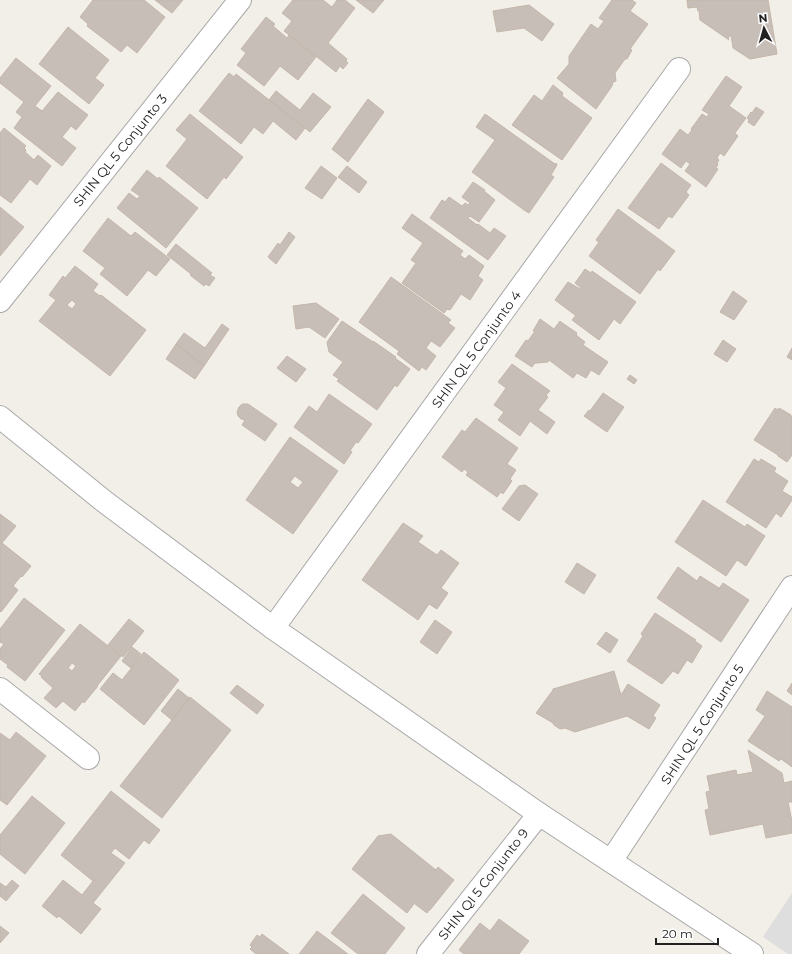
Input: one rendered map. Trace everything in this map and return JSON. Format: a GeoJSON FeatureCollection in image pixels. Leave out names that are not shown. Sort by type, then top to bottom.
{"type":"FeatureCollection","features":[{"type":"Feature","properties":{"kind":"street","name":"SHIN QL 5 Conjunto 3"},"geometry":{"type":"LineString","coordinates":[[0,301],[240,0]]}},
{"type":"Feature","properties":{"kind":"street","name":"SHIN QL 5 Conjunto 4"},"geometry":{"type":"LineString","coordinates":[[273,628],[678,69]]}},
{"type":"Feature","properties":{"kind":"street"},"geometry":{"type":"LineString","coordinates":[[0,417],[105,502],[273,628],[538,814],[752,954]]}},
{"type":"Feature","properties":{"kind":"street","name":"SHIN QL 5 Conjunto 5"},"geometry":{"type":"LineString","coordinates":[[611,861],[792,587]]}},
{"type":"Feature","properties":{"kind":"street"},"geometry":{"type":"LineString","coordinates":[[0,689],[88,758]]}},
{"type":"Feature","properties":{"kind":"street","name":"SHIN QI 5 Conjunto 9"},"geometry":{"type":"LineString","coordinates":[[428,954],[538,814]]}},
{"type":"Feature","properties":{"kind":"shaded area"},"geometry":{"type":"Polygon","coordinates":[[[792,893],[792,954],[788,954],[763,937],[792,893]]]}},
{"type":"Feature","properties":{"kind":"building"},"geometry":{"type":"Polygon","coordinates":[[[93,0],[144,0],[165,17],[137,53],[127,45],[121,52],[87,26],[88,24],[80,17],[93,0]]]}},
{"type":"Feature","properties":{"kind":"building"},"geometry":{"type":"Polygon","coordinates":[[[155,0],[183,0],[172,13],[155,0]]]}},
{"type":"Feature","properties":{"kind":"building"},"geometry":{"type":"Polygon","coordinates":[[[293,0],[323,0],[332,7],[337,0],[345,0],[355,8],[328,43],[347,59],[346,61],[348,63],[343,69],[340,66],[336,72],[284,31],[292,21],[282,13],[293,0]]]}},
{"type":"Feature","properties":{"kind":"building"},"geometry":{"type":"Polygon","coordinates":[[[356,0],[384,0],[373,13],[356,0]]]}},
{"type":"Feature","properties":{"kind":"building"},"geometry":{"type":"Polygon","coordinates":[[[612,0],[632,0],[636,3],[630,11],[648,24],[630,49],[632,50],[627,59],[625,59],[615,73],[616,81],[613,82],[612,86],[596,109],[557,78],[569,64],[569,56],[591,24],[598,29],[604,21],[599,18],[612,0]]]}},
{"type":"Feature","properties":{"kind":"building"},"geometry":{"type":"Polygon","coordinates":[[[687,0],[768,0],[777,54],[750,59],[733,48],[731,35],[728,38],[729,40],[700,20],[697,7],[688,8],[687,0]]]}},
{"type":"Feature","properties":{"kind":"building"},"geometry":{"type":"Polygon","coordinates":[[[529,5],[554,24],[542,41],[524,28],[497,32],[493,11],[529,5]]]}},
{"type":"Feature","properties":{"kind":"building"},"geometry":{"type":"Polygon","coordinates":[[[266,17],[275,24],[273,26],[287,38],[289,35],[316,57],[298,80],[280,66],[264,86],[237,65],[246,53],[241,49],[266,17]]]}},
{"type":"Feature","properties":{"kind":"building"},"geometry":{"type":"Polygon","coordinates":[[[68,27],[109,60],[95,78],[104,85],[89,104],[39,64],[68,27]]]}},
{"type":"Feature","properties":{"kind":"building"},"geometry":{"type":"Polygon","coordinates":[[[16,58],[51,86],[35,106],[42,111],[58,92],[88,115],[76,130],[71,126],[62,137],[76,148],[62,166],[14,128],[22,117],[16,112],[24,102],[0,83],[0,78],[16,58]]]}},
{"type":"Feature","properties":{"kind":"building"},"geometry":{"type":"Polygon","coordinates":[[[229,73],[234,77],[236,74],[305,128],[296,140],[273,121],[263,134],[254,127],[241,144],[199,111],[229,73]]]}},
{"type":"Feature","properties":{"kind":"building"},"geometry":{"type":"Polygon","coordinates":[[[726,76],[742,87],[729,106],[746,118],[735,133],[738,136],[724,156],[720,153],[717,158],[719,160],[716,168],[718,169],[706,187],[685,171],[690,164],[686,161],[681,168],[662,154],[680,129],[688,135],[702,114],[707,117],[709,114],[702,110],[726,76]]]}},
{"type":"Feature","properties":{"kind":"building"},"geometry":{"type":"Polygon","coordinates":[[[553,85],[563,93],[562,96],[592,118],[562,160],[512,125],[534,95],[542,101],[553,85]]]}},
{"type":"Feature","properties":{"kind":"building"},"geometry":{"type":"Polygon","coordinates":[[[276,91],[300,110],[313,93],[331,107],[310,132],[269,100],[276,91]]]}},
{"type":"Feature","properties":{"kind":"building"},"geometry":{"type":"Polygon","coordinates":[[[368,99],[384,112],[348,162],[332,149],[368,99]]]}},
{"type":"Feature","properties":{"kind":"building"},"geometry":{"type":"Polygon","coordinates":[[[756,107],[764,112],[754,126],[748,122],[749,120],[747,118],[756,107]]]}},
{"type":"Feature","properties":{"kind":"building"},"geometry":{"type":"Polygon","coordinates":[[[190,114],[243,157],[226,179],[224,177],[207,199],[166,166],[187,139],[176,130],[190,114]]]}},
{"type":"Feature","properties":{"kind":"building"},"geometry":{"type":"Polygon","coordinates":[[[485,114],[557,165],[551,175],[554,177],[529,213],[472,172],[495,140],[476,127],[485,114]]]}},
{"type":"Feature","properties":{"kind":"building"},"geometry":{"type":"Polygon","coordinates":[[[4,128],[26,146],[24,148],[26,150],[25,152],[34,160],[38,155],[51,166],[37,185],[30,179],[11,203],[0,195],[0,133],[4,128]]]}},
{"type":"Feature","properties":{"kind":"building"},"geometry":{"type":"Polygon","coordinates":[[[661,163],[691,185],[686,192],[689,195],[672,218],[669,216],[659,229],[628,208],[661,163]]]}},
{"type":"Feature","properties":{"kind":"building"},"geometry":{"type":"Polygon","coordinates":[[[321,166],[337,178],[322,199],[305,188],[321,166]]]}},
{"type":"Feature","properties":{"kind":"building"},"geometry":{"type":"Polygon","coordinates":[[[347,166],[367,182],[359,193],[338,177],[347,166]]]}},
{"type":"Feature","properties":{"kind":"building"},"geometry":{"type":"Polygon","coordinates":[[[147,170],[158,179],[159,177],[198,208],[166,248],[117,208],[129,193],[137,199],[140,196],[131,190],[147,170]]]}},
{"type":"Feature","properties":{"kind":"building"},"geometry":{"type":"Polygon","coordinates":[[[473,182],[485,190],[484,191],[495,200],[479,222],[470,216],[468,218],[490,233],[494,228],[506,236],[488,260],[430,218],[442,200],[445,202],[449,197],[462,206],[465,203],[468,205],[470,203],[462,197],[473,182]]]}},
{"type":"Feature","properties":{"kind":"building"},"geometry":{"type":"Polygon","coordinates":[[[0,207],[24,227],[0,256],[0,207]]]}},
{"type":"Feature","properties":{"kind":"building"},"geometry":{"type":"Polygon","coordinates":[[[618,209],[675,251],[660,271],[658,269],[640,294],[589,256],[599,242],[596,240],[618,209]]]}},
{"type":"Feature","properties":{"kind":"building"},"geometry":{"type":"Polygon","coordinates":[[[412,214],[463,251],[460,255],[465,259],[469,255],[484,266],[478,276],[483,280],[470,300],[461,294],[450,310],[447,309],[444,313],[402,283],[416,263],[411,260],[423,243],[402,228],[412,214]]]}},
{"type":"Feature","properties":{"kind":"building"},"geometry":{"type":"Polygon","coordinates":[[[108,218],[131,236],[135,232],[170,259],[156,276],[148,270],[127,296],[100,274],[105,268],[83,251],[108,218]]]}},
{"type":"Feature","properties":{"kind":"building"},"geometry":{"type":"Polygon","coordinates":[[[289,232],[295,237],[276,264],[268,257],[278,243],[280,245],[289,232]]]}},
{"type":"Feature","properties":{"kind":"building"},"geometry":{"type":"Polygon","coordinates":[[[176,244],[212,273],[210,275],[215,278],[209,286],[206,284],[204,286],[167,255],[176,244]]]}},
{"type":"Feature","properties":{"kind":"building"},"geometry":{"type":"Polygon","coordinates":[[[75,266],[98,284],[93,291],[100,296],[101,295],[146,330],[110,376],[39,321],[56,300],[49,295],[63,276],[65,278],[75,266]],[[72,300],[67,305],[72,309],[76,304],[72,300]]]}},
{"type":"Feature","properties":{"kind":"building"},"geometry":{"type":"Polygon","coordinates":[[[585,269],[591,273],[592,271],[636,302],[620,324],[614,319],[599,340],[572,320],[577,314],[575,315],[555,300],[568,282],[580,289],[581,288],[575,283],[585,269]]]}},
{"type":"Feature","properties":{"kind":"building"},"geometry":{"type":"Polygon","coordinates":[[[391,277],[451,320],[448,323],[455,328],[440,347],[431,341],[426,348],[436,356],[426,370],[422,367],[419,371],[397,354],[399,351],[359,322],[391,277]]]}},
{"type":"Feature","properties":{"kind":"building"},"geometry":{"type":"Polygon","coordinates":[[[733,291],[747,301],[734,320],[720,312],[733,291]]]}},
{"type":"Feature","properties":{"kind":"building"},"geometry":{"type":"Polygon","coordinates":[[[316,303],[339,319],[325,338],[309,327],[296,329],[293,306],[316,303]]]}},
{"type":"Feature","properties":{"kind":"building"},"geometry":{"type":"Polygon","coordinates":[[[540,319],[554,329],[560,321],[577,333],[576,335],[585,342],[583,345],[608,362],[599,375],[591,370],[586,378],[577,373],[573,378],[549,360],[548,362],[535,363],[532,367],[515,356],[526,340],[528,341],[535,331],[533,331],[540,319]]]}},
{"type":"Feature","properties":{"kind":"building"},"geometry":{"type":"Polygon","coordinates":[[[342,321],[396,357],[395,358],[410,369],[397,387],[395,385],[377,410],[337,381],[339,379],[333,375],[343,362],[329,352],[327,342],[342,321]]]}},
{"type":"Feature","properties":{"kind":"building"},"geometry":{"type":"Polygon","coordinates":[[[222,324],[229,329],[204,366],[176,344],[184,333],[205,348],[222,324]]]}},
{"type":"Feature","properties":{"kind":"building"},"geometry":{"type":"Polygon","coordinates":[[[723,340],[736,349],[727,362],[714,354],[723,340]]]}},
{"type":"Feature","properties":{"kind":"building"},"geometry":{"type":"Polygon","coordinates":[[[176,344],[204,366],[195,379],[166,359],[176,344]]]}},
{"type":"Feature","properties":{"kind":"building"},"geometry":{"type":"Polygon","coordinates":[[[792,348],[792,360],[787,357],[792,348]]]}},
{"type":"Feature","properties":{"kind":"building"},"geometry":{"type":"Polygon","coordinates":[[[287,356],[306,369],[296,382],[277,368],[287,356]]]}},
{"type":"Feature","properties":{"kind":"building"},"geometry":{"type":"Polygon","coordinates":[[[512,364],[550,391],[546,395],[548,397],[538,410],[555,422],[547,434],[530,421],[520,436],[498,420],[504,412],[494,405],[506,388],[498,382],[512,364]]]}},
{"type":"Feature","properties":{"kind":"building"},"geometry":{"type":"Polygon","coordinates":[[[630,375],[637,380],[634,384],[627,379],[630,375]]]}},
{"type":"Feature","properties":{"kind":"building"},"geometry":{"type":"Polygon","coordinates":[[[603,393],[624,407],[607,432],[584,416],[589,410],[590,411],[603,393]]]}},
{"type":"Feature","properties":{"kind":"building"},"geometry":{"type":"Polygon","coordinates":[[[329,394],[372,424],[358,443],[356,442],[350,451],[352,452],[344,464],[294,427],[309,406],[317,412],[329,394]]]}},
{"type":"Feature","properties":{"kind":"building"},"geometry":{"type":"Polygon","coordinates":[[[242,404],[248,404],[277,424],[265,441],[242,425],[245,420],[238,416],[237,412],[242,404]]]}},
{"type":"Feature","properties":{"kind":"building"},"geometry":{"type":"Polygon","coordinates":[[[775,408],[778,410],[779,408],[792,417],[792,455],[787,462],[754,440],[775,408]]]}},
{"type":"Feature","properties":{"kind":"building"},"geometry":{"type":"Polygon","coordinates":[[[476,418],[518,448],[507,464],[516,470],[510,479],[512,481],[503,494],[501,492],[497,497],[466,475],[468,472],[464,469],[462,472],[442,457],[462,430],[465,432],[476,418]]]}},
{"type":"Feature","properties":{"kind":"building"},"geometry":{"type":"Polygon","coordinates":[[[290,437],[338,471],[293,534],[246,500],[290,437]],[[295,476],[290,482],[298,488],[303,482],[295,476]]]}},
{"type":"Feature","properties":{"kind":"building"},"geometry":{"type":"Polygon","coordinates":[[[754,459],[759,462],[761,459],[776,468],[774,472],[788,481],[782,491],[792,497],[792,500],[781,517],[776,513],[766,528],[726,502],[754,459]]]}},
{"type":"Feature","properties":{"kind":"building"},"geometry":{"type":"Polygon","coordinates":[[[525,485],[538,494],[519,521],[502,509],[519,486],[525,485]]]}},
{"type":"Feature","properties":{"kind":"building"},"geometry":{"type":"Polygon","coordinates":[[[703,500],[745,527],[747,524],[765,536],[746,566],[737,560],[726,576],[675,542],[703,500]]]}},
{"type":"Feature","properties":{"kind":"building"},"geometry":{"type":"Polygon","coordinates":[[[0,514],[16,526],[2,543],[31,566],[13,586],[18,590],[1,612],[0,611],[0,514]]]}},
{"type":"Feature","properties":{"kind":"building"},"geometry":{"type":"Polygon","coordinates":[[[403,523],[423,536],[418,542],[437,555],[441,550],[459,563],[441,588],[448,593],[437,609],[429,604],[418,620],[362,580],[403,523]]]}},
{"type":"Feature","properties":{"kind":"building"},"geometry":{"type":"Polygon","coordinates":[[[577,563],[596,575],[584,594],[565,582],[577,563]]]}},
{"type":"Feature","properties":{"kind":"building"},"geometry":{"type":"Polygon","coordinates":[[[678,567],[697,581],[700,576],[719,588],[717,590],[718,590],[723,583],[749,600],[721,642],[657,598],[678,567]]]}},
{"type":"Feature","properties":{"kind":"building"},"geometry":{"type":"Polygon","coordinates":[[[24,598],[65,630],[25,681],[7,667],[8,665],[0,659],[0,649],[4,644],[0,642],[0,629],[24,598]]]}},
{"type":"Feature","properties":{"kind":"building"},"geometry":{"type":"Polygon","coordinates":[[[655,613],[696,640],[695,641],[702,646],[692,663],[687,660],[678,674],[673,671],[662,684],[627,661],[643,636],[641,634],[655,613]]]}},
{"type":"Feature","properties":{"kind":"building"},"geometry":{"type":"Polygon","coordinates":[[[129,619],[144,631],[123,657],[108,645],[129,619]]]}},
{"type":"Feature","properties":{"kind":"building"},"geometry":{"type":"Polygon","coordinates":[[[435,620],[452,632],[437,654],[420,642],[435,620]]]}},
{"type":"Feature","properties":{"kind":"building"},"geometry":{"type":"Polygon","coordinates":[[[80,624],[121,656],[84,703],[83,701],[75,711],[63,701],[56,708],[44,698],[53,688],[39,674],[80,624]],[[72,663],[68,668],[72,671],[76,666],[72,663]]]}},
{"type":"Feature","properties":{"kind":"building"},"geometry":{"type":"Polygon","coordinates":[[[606,632],[618,640],[610,653],[597,644],[606,632]]]}},
{"type":"Feature","properties":{"kind":"building"},"geometry":{"type":"Polygon","coordinates":[[[132,647],[141,654],[131,668],[122,661],[132,647]]]}},
{"type":"Feature","properties":{"kind":"building"},"geometry":{"type":"Polygon","coordinates":[[[144,652],[179,680],[144,725],[100,689],[113,673],[122,680],[144,652]]]}},
{"type":"Feature","properties":{"kind":"building"},"geometry":{"type":"Polygon","coordinates":[[[614,671],[621,695],[628,684],[660,705],[653,716],[656,718],[649,729],[627,716],[575,732],[565,728],[560,729],[536,713],[553,689],[614,671]]]}},
{"type":"Feature","properties":{"kind":"building"},"geometry":{"type":"Polygon","coordinates":[[[792,683],[792,695],[787,691],[792,683]]]}},
{"type":"Feature","properties":{"kind":"building"},"geometry":{"type":"Polygon","coordinates":[[[237,685],[264,705],[257,714],[230,693],[237,685]]]}},
{"type":"Feature","properties":{"kind":"building"},"geometry":{"type":"Polygon","coordinates":[[[178,689],[189,698],[172,720],[161,711],[178,689]]]}},
{"type":"Feature","properties":{"kind":"building"},"geometry":{"type":"Polygon","coordinates":[[[767,691],[792,707],[792,767],[781,759],[779,761],[748,741],[765,716],[756,710],[767,691]]]}},
{"type":"Feature","properties":{"kind":"building"},"geometry":{"type":"Polygon","coordinates":[[[190,697],[231,730],[162,818],[120,786],[190,697]]]}},
{"type":"Feature","properties":{"kind":"building"},"geometry":{"type":"Polygon","coordinates":[[[16,732],[46,756],[7,805],[0,800],[0,733],[10,740],[16,732]]]}},
{"type":"Feature","properties":{"kind":"building"},"geometry":{"type":"Polygon","coordinates":[[[748,750],[782,773],[784,783],[792,781],[792,802],[788,802],[792,821],[792,833],[766,838],[763,824],[710,835],[705,810],[709,809],[706,792],[710,791],[707,776],[736,770],[737,775],[753,772],[748,750]]]}},
{"type":"Feature","properties":{"kind":"building"},"geometry":{"type":"Polygon","coordinates":[[[111,791],[160,830],[149,844],[144,840],[129,859],[115,848],[111,853],[125,863],[93,903],[101,909],[81,934],[59,916],[57,918],[42,906],[63,880],[82,895],[93,881],[61,855],[111,791]]]}},
{"type":"Feature","properties":{"kind":"building"},"geometry":{"type":"Polygon","coordinates":[[[32,796],[65,823],[25,874],[0,854],[0,835],[32,796]]]}},
{"type":"Feature","properties":{"kind":"building"},"geometry":{"type":"Polygon","coordinates":[[[391,834],[436,870],[438,867],[454,880],[427,913],[415,904],[418,901],[417,900],[407,913],[352,869],[378,836],[391,834]]]}},
{"type":"Feature","properties":{"kind":"building"},"geometry":{"type":"Polygon","coordinates":[[[12,880],[19,886],[6,901],[0,896],[0,883],[6,887],[12,880]]]}},
{"type":"Feature","properties":{"kind":"building"},"geometry":{"type":"Polygon","coordinates":[[[363,894],[405,928],[385,954],[358,954],[331,933],[363,894]]]}},
{"type":"Feature","properties":{"kind":"building"},"geometry":{"type":"Polygon","coordinates":[[[499,919],[529,941],[519,954],[464,954],[459,950],[480,923],[490,931],[499,919]]]}},
{"type":"Feature","properties":{"kind":"building"},"geometry":{"type":"Polygon","coordinates":[[[0,926],[9,933],[0,943],[0,926]]]}},
{"type":"Feature","properties":{"kind":"building"},"geometry":{"type":"Polygon","coordinates":[[[317,931],[348,954],[299,954],[317,931]]]}},
{"type":"Feature","properties":{"kind":"building"},"geometry":{"type":"Polygon","coordinates":[[[262,934],[289,954],[256,954],[250,949],[252,947],[250,945],[257,935],[260,937],[262,934]]]}}]}
